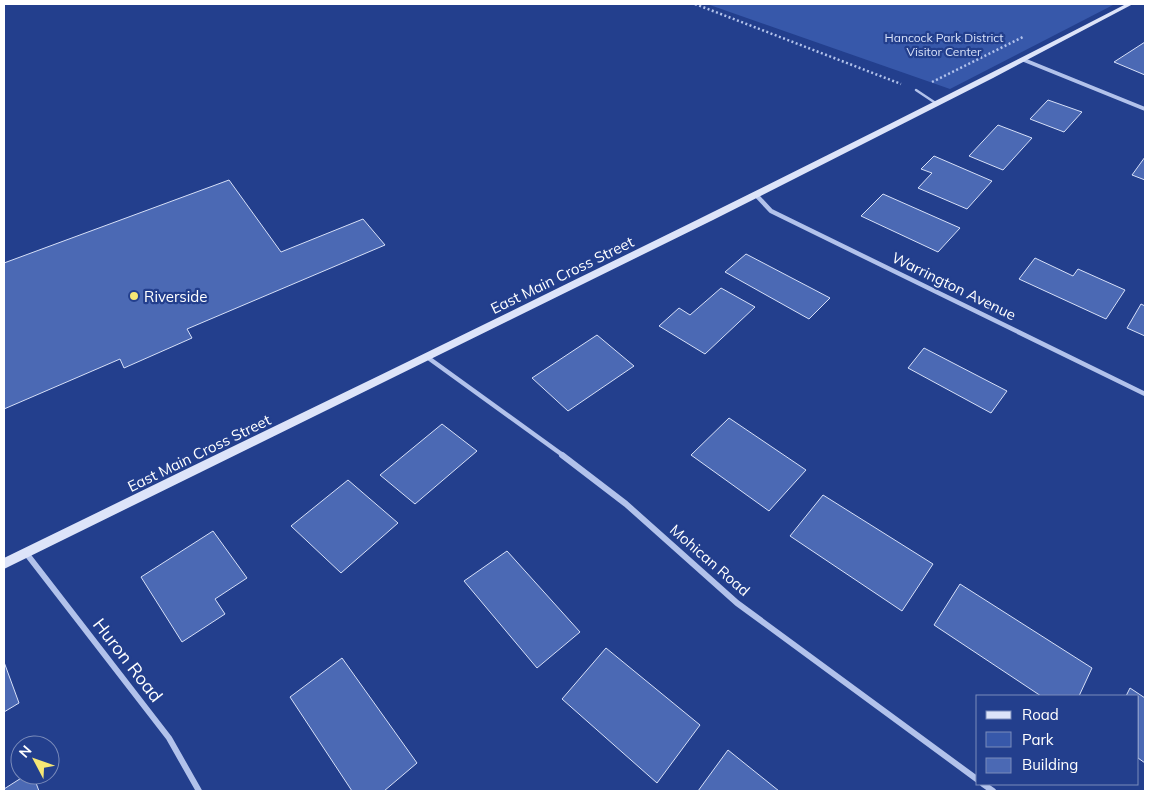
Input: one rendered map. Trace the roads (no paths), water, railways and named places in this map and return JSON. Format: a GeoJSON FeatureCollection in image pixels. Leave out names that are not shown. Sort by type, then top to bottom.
{"type":"FeatureCollection","features":[{"type":"Feature","properties":{"kind":"main road","name":"East Main Cross Street"},"geometry":{"type":"LineString","coordinates":[[4,564],[756,195],[938,104],[1130,4]]}},
{"type":"Feature","properties":{"kind":"street"},"geometry":{"type":"LineString","coordinates":[[1024,60],[1145,109]]}},
{"type":"Feature","properties":{"kind":"street","name":"Warrington Avenue"},"geometry":{"type":"LineString","coordinates":[[756,195],[775,213],[1145,394]]}},
{"type":"Feature","properties":{"kind":"street","name":"Mohican Road"},"geometry":{"type":"LineString","coordinates":[[428,357],[572,462],[626,504],[737,603],[976,779]]}},
{"type":"Feature","properties":{"kind":"street","name":"Huron Road"},"geometry":{"type":"LineString","coordinates":[[26,553],[169,738],[199,791]]}},
{"type":"Feature","properties":{"kind":"lane"},"geometry":{"type":"LineString","coordinates":[[916,90],[938,104]]}},
{"type":"Feature","properties":{"kind":"place","name":"Riverside"},"geometry":{"type":"Point","coordinates":[134,296]}},
{"type":"Feature","properties":{"kind":"park label","name":"Hancock Park District Visitor Center"},"geometry":{"type":"Point","coordinates":[944,44]}}]}
